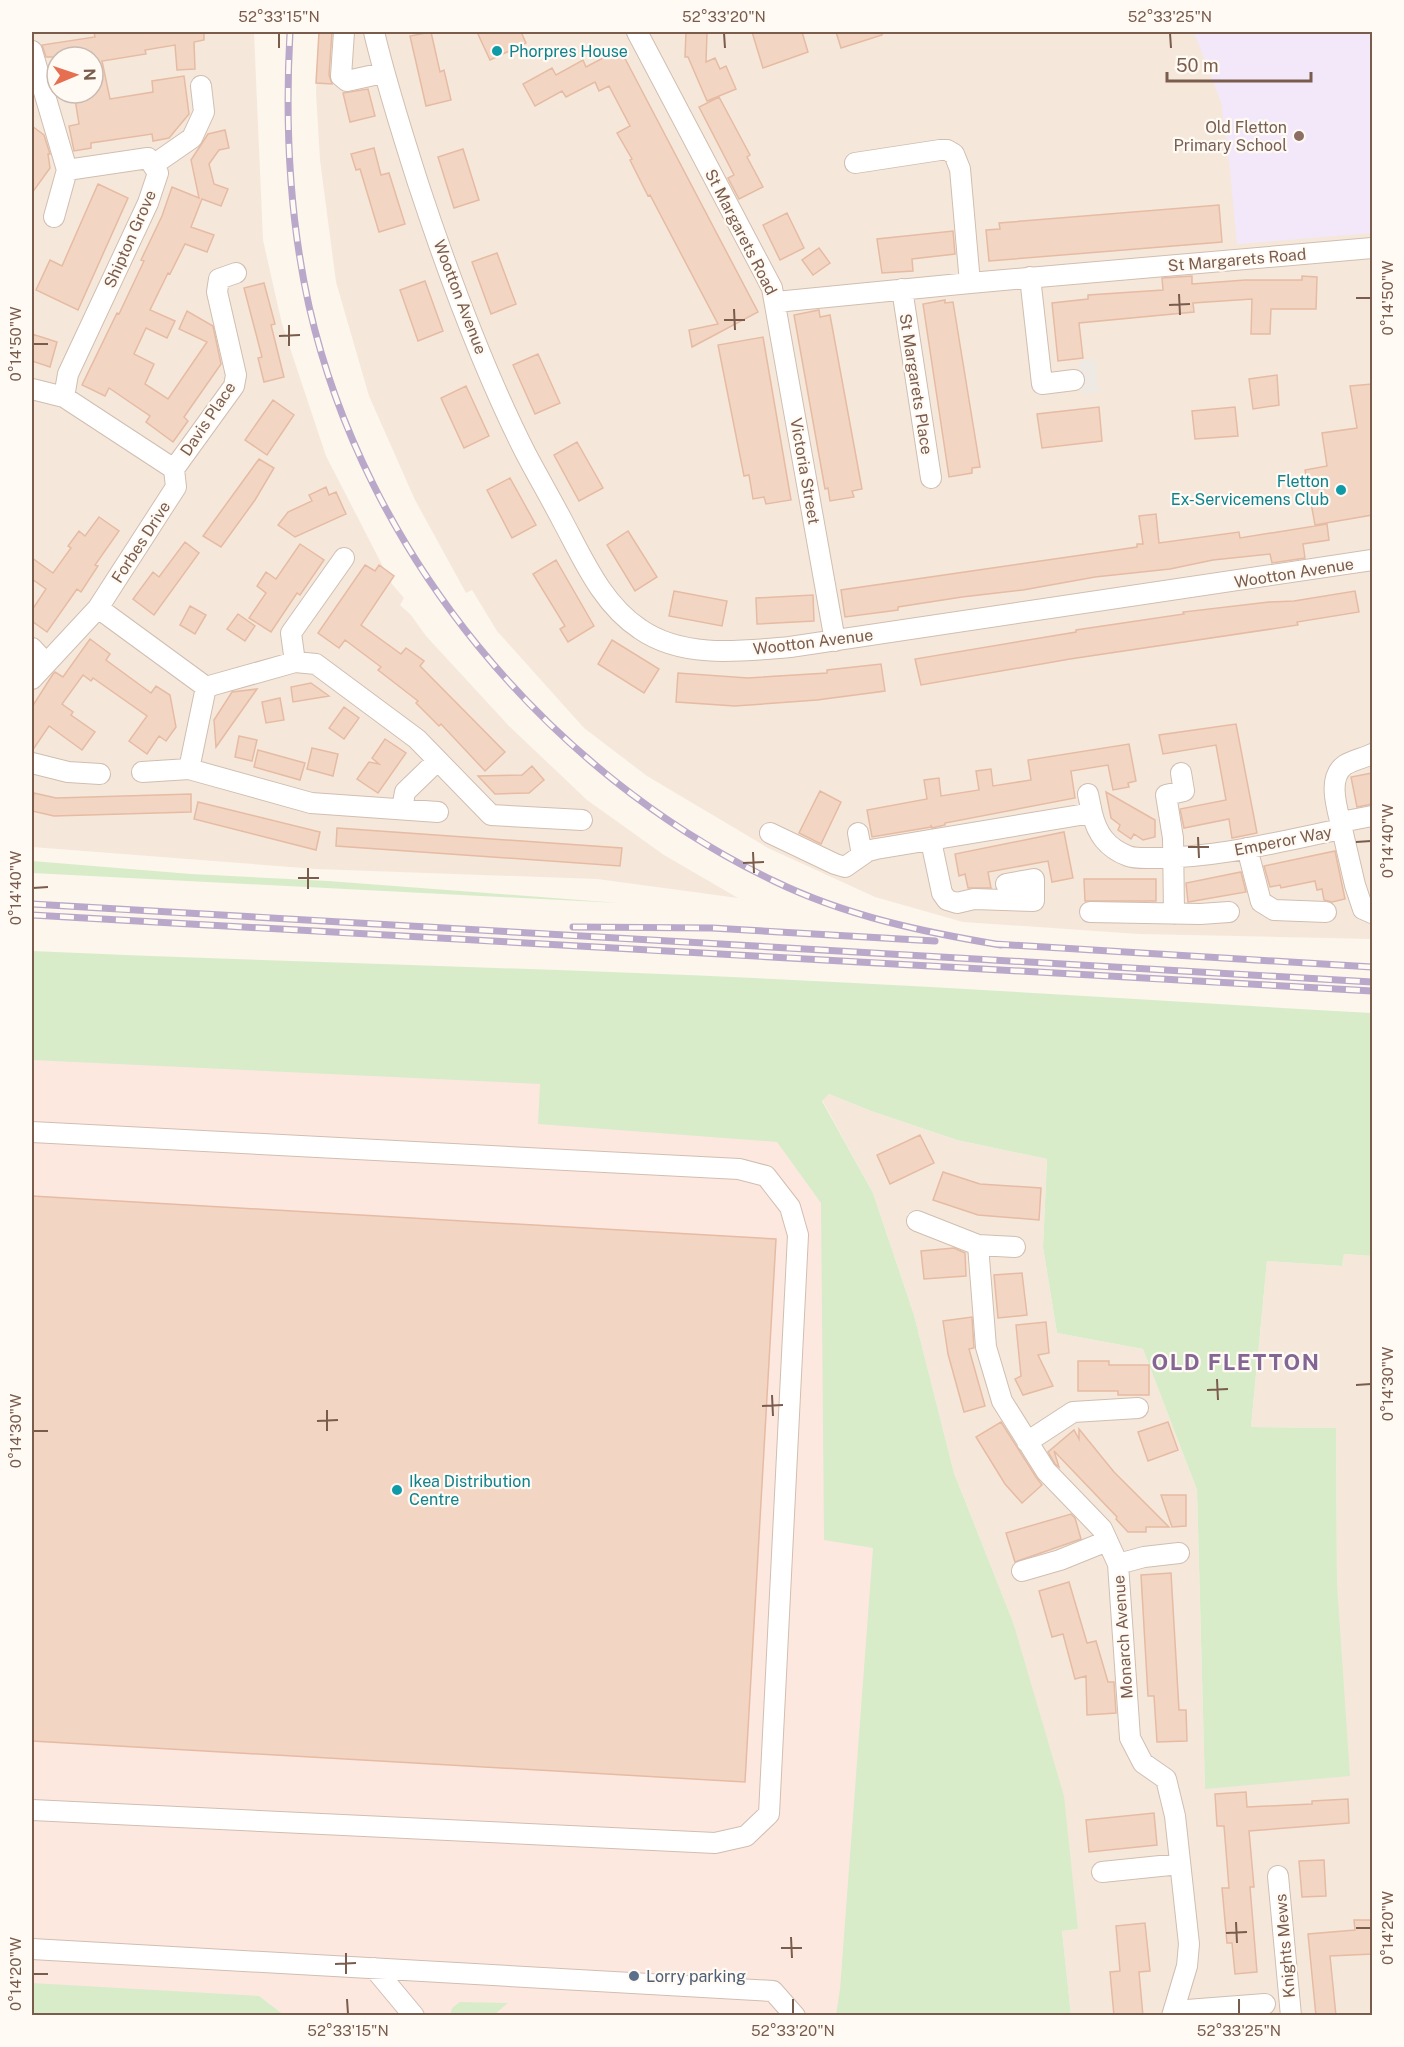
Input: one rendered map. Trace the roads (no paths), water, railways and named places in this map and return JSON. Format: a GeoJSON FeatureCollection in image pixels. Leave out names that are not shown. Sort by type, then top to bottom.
{"type":"FeatureCollection","features":[{"type":"Feature","properties":{"kind":"street"},"geometry":{"type":"LineString","coordinates":[[344,32],[341,76],[347,81],[386,79]]}},
{"type":"Feature","properties":{"kind":"street","name":"Wootton Avenue"},"geometry":{"type":"LineString","coordinates":[[374,32],[386,79],[439,246],[472,333],[525,451],[592,575],[610,602],[640,630],[672,644],[704,650],[741,651],[790,647],[1372,560]]}},
{"type":"Feature","properties":{"kind":"street","name":"St Margarets Road"},"geometry":{"type":"LineString","coordinates":[[637,32],[772,288],[776,302],[1030,277],[1372,248]]}},
{"type":"Feature","properties":{"kind":"street"},"geometry":{"type":"LineString","coordinates":[[32,51],[66,170],[54,217]]}},
{"type":"Feature","properties":{"kind":"street"},"geometry":{"type":"LineString","coordinates":[[153,165],[192,138],[204,112],[201,86]]}},
{"type":"Feature","properties":{"kind":"street"},"geometry":{"type":"LineString","coordinates":[[855,163],[940,150],[947,150],[954,154],[960,170],[970,283]]}},
{"type":"Feature","properties":{"kind":"street","name":"Shipton Grove"},"geometry":{"type":"LineString","coordinates":[[64,397],[68,374],[148,203],[158,173],[148,158],[66,170]]}},
{"type":"Feature","properties":{"kind":"street","name":"Davis Place"},"geometry":{"type":"LineString","coordinates":[[174,469],[234,386],[236,375],[217,292],[219,279],[236,273]]}},
{"type":"Feature","properties":{"kind":"street"},"geometry":{"type":"LineString","coordinates":[[1030,277],[1042,384],[1074,380]]}},
{"type":"Feature","properties":{"kind":"street","name":"St Margarets Place"},"geometry":{"type":"LineString","coordinates":[[902,289],[931,478]]}},
{"type":"Feature","properties":{"kind":"street","name":"Victoria Street"},"geometry":{"type":"LineString","coordinates":[[776,302],[835,640]]}},
{"type":"Feature","properties":{"kind":"street"},"geometry":{"type":"LineString","coordinates":[[32,389],[64,397],[174,469]]}},
{"type":"Feature","properties":{"kind":"street","name":"Forbes Drive"},"geometry":{"type":"LineString","coordinates":[[32,679],[99,608],[176,487],[174,469]]}},
{"type":"Feature","properties":{"kind":"street"},"geometry":{"type":"LineString","coordinates":[[295,662],[291,633],[344,558]]}},
{"type":"Feature","properties":{"kind":"street"},"geometry":{"type":"LineString","coordinates":[[99,608],[206,687]]}},
{"type":"Feature","properties":{"kind":"street"},"geometry":{"type":"LineString","coordinates":[[32,648],[46,663]]}},
{"type":"Feature","properties":{"kind":"street"},"geometry":{"type":"LineString","coordinates":[[206,687],[295,662],[316,664],[417,739],[491,816],[582,820]]}},
{"type":"Feature","properties":{"kind":"street"},"geometry":{"type":"LineString","coordinates":[[189,769],[206,687]]}},
{"type":"Feature","properties":{"kind":"street","name":"Emperor Way"},"geometry":{"type":"LineString","coordinates":[[770,833],[845,867],[862,855],[876,849],[931,841],[1090,803],[1096,829],[1104,841],[1131,858],[1205,856],[1341,826],[1334,783],[1338,772],[1346,764],[1372,754]]}},
{"type":"Feature","properties":{"kind":"street"},"geometry":{"type":"LineString","coordinates":[[402,809],[405,792],[437,761]]}},
{"type":"Feature","properties":{"kind":"street"},"geometry":{"type":"LineString","coordinates":[[32,763],[68,772],[100,774]]}},
{"type":"Feature","properties":{"kind":"street"},"geometry":{"type":"LineString","coordinates":[[142,772],[189,769],[311,803],[438,812]]}},
{"type":"Feature","properties":{"kind":"street"},"geometry":{"type":"LineString","coordinates":[[1174,914],[1173,838],[1166,795],[1184,791],[1181,773]]}},
{"type":"Feature","properties":{"kind":"street"},"geometry":{"type":"LineString","coordinates":[[1372,816],[1341,826],[1358,893],[1364,909],[1372,914]]}},
{"type":"Feature","properties":{"kind":"street"},"geometry":{"type":"LineString","coordinates":[[858,833],[862,855]]}},
{"type":"Feature","properties":{"kind":"street"},"geometry":{"type":"LineString","coordinates":[[931,841],[942,893],[947,900],[957,903],[974,899],[1034,901],[1034,879],[1006,884]]}},
{"type":"Feature","properties":{"kind":"street"},"geometry":{"type":"LineString","coordinates":[[1247,848],[1261,902],[1274,910],[1326,912]]}},
{"type":"Feature","properties":{"kind":"street"},"geometry":{"type":"LineString","coordinates":[[1090,912],[1200,914],[1229,912]]}},
{"type":"Feature","properties":{"kind":"street"},"geometry":{"type":"LineString","coordinates":[[32,1132],[739,1169],[766,1176],[790,1207],[798,1235],[769,1814],[746,1836],[715,1843],[32,1810]]}},
{"type":"Feature","properties":{"kind":"street"},"geometry":{"type":"LineString","coordinates":[[917,1221],[978,1245],[1015,1247]]}},
{"type":"Feature","properties":{"kind":"street","name":"Monarch Avenue"},"geometry":{"type":"LineString","coordinates":[[978,1245],[986,1347],[1002,1401],[1046,1471],[1102,1529],[1118,1564],[1130,1738],[1143,1763],[1166,1779],[1175,1816],[1189,1944],[1187,1966],[1173,2013]]}},
{"type":"Feature","properties":{"kind":"street"},"geometry":{"type":"LineString","coordinates":[[1027,1442],[1073,1413],[1138,1408]]}},
{"type":"Feature","properties":{"kind":"street"},"geometry":{"type":"LineString","coordinates":[[1022,1571],[1060,1560],[1107,1541]]}},
{"type":"Feature","properties":{"kind":"street"},"geometry":{"type":"LineString","coordinates":[[1118,1564],[1144,1557],[1179,1553]]}},
{"type":"Feature","properties":{"kind":"street"},"geometry":{"type":"LineString","coordinates":[[1102,1872],[1180,1864]]}},
{"type":"Feature","properties":{"kind":"street","name":"Knights Mews"},"geometry":{"type":"LineString","coordinates":[[1278,1876],[1291,2016]]}},
{"type":"Feature","properties":{"kind":"street"},"geometry":{"type":"LineString","coordinates":[[32,1948],[773,1991],[795,2016]]}},
{"type":"Feature","properties":{"kind":"street"},"geometry":{"type":"LineString","coordinates":[[375,1968],[414,2016]]}},
{"type":"Feature","properties":{"kind":"street"},"geometry":{"type":"LineString","coordinates":[[1173,2013],[1265,2004]]}},
{"type":"Feature","properties":{"kind":"railway"},"geometry":{"type":"LineString","coordinates":[[290,32],[288,101],[290,169],[297,238],[309,306],[336,397],[373,485],[421,568],[477,645],[542,716],[613,780],[691,835],[774,881],[829,904],[914,928],[1001,945]]}},
{"type":"Feature","properties":{"kind":"railway"},"geometry":{"type":"LineString","coordinates":[[32,904],[1372,982]]}},
{"type":"Feature","properties":{"kind":"railway"},"geometry":{"type":"LineString","coordinates":[[32,915],[1372,991]]}},
{"type":"Feature","properties":{"kind":"railway"},"geometry":{"type":"LineString","coordinates":[[573,927],[712,928],[935,941]]}},
{"type":"Feature","properties":{"kind":"railway"},"geometry":{"type":"LineString","coordinates":[[995,944],[1372,967]]}},
{"type":"Feature","properties":{"kind":"place","name":"Phorpres House"},"geometry":{"type":"Point","coordinates":[497,51]}},
{"type":"Feature","properties":{"kind":"place","name":"Old Fletton Primary School"},"geometry":{"type":"Point","coordinates":[1299,136]}},
{"type":"Feature","properties":{"kind":"place","name":"Fletton Ex-Servicemens Club"},"geometry":{"type":"Point","coordinates":[1341,490]}},
{"type":"Feature","properties":{"kind":"place","name":"Ikea Distribution Centre"},"geometry":{"type":"Point","coordinates":[397,1490]}},
{"type":"Feature","properties":{"kind":"place","name":"Lorry parking"},"geometry":{"type":"Point","coordinates":[634,1976]}},
{"type":"Feature","properties":{"kind":"district","name":"OLD FLETTON"},"geometry":{"type":"Point","coordinates":[1236,1362]}}]}
